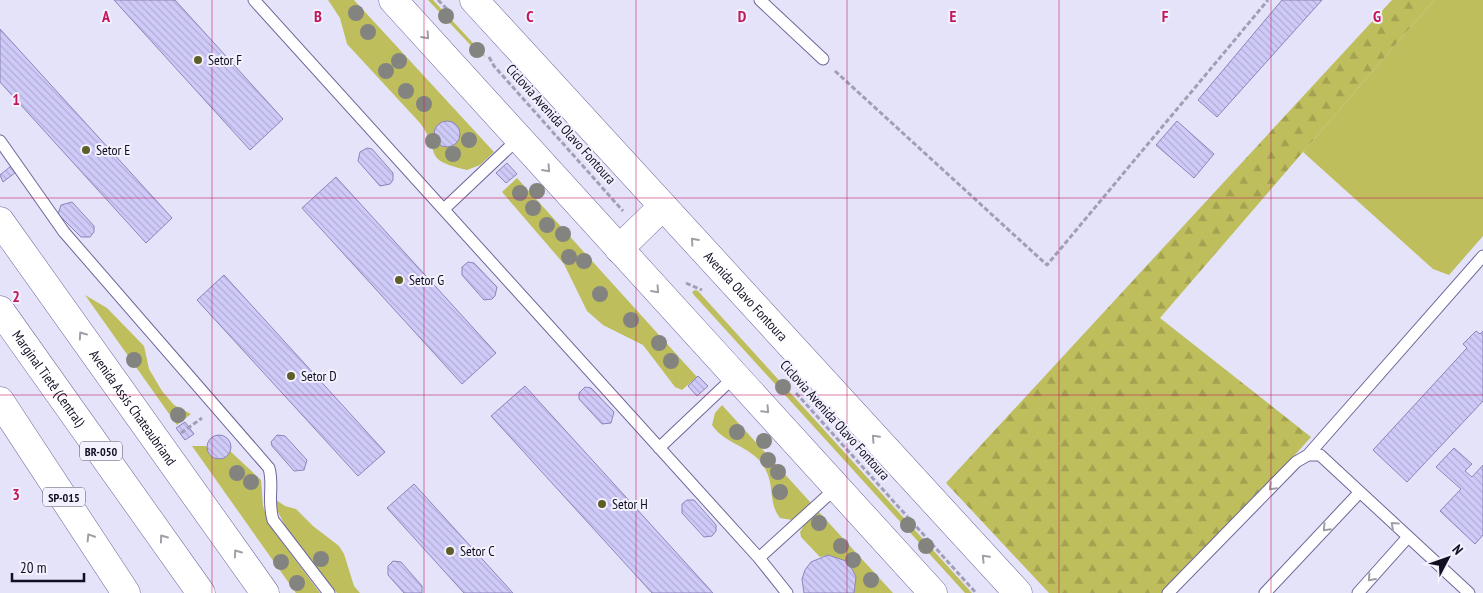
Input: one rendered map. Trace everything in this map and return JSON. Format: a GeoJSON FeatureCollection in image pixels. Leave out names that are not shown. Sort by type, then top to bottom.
{"type":"FeatureCollection","features":[{"type":"Feature","properties":{"kind":"main road"},"geometry":{"type":"LineString","coordinates":[[393,0],[934,593]]}},
{"type":"Feature","properties":{"kind":"main road"},"geometry":{"type":"LineString","coordinates":[[455,0],[555,111],[604,154],[621,160]]}},
{"type":"Feature","properties":{"kind":"main road","name":"Avenida Olavo Fontoura"},"geometry":{"type":"LineString","coordinates":[[474,0],[1018,593]]}},
{"type":"Feature","properties":{"kind":"main road"},"geometry":{"type":"LineString","coordinates":[[619,249],[663,206]]}},
{"type":"Feature","properties":{"kind":"main road","name":"Avenida Assis Chateaubriand"},"geometry":{"type":"LineString","coordinates":[[0,221],[265,593]]}},
{"type":"Feature","properties":{"kind":"main road","name":"Marginal Tietê (Central)"},"geometry":{"type":"LineString","coordinates":[[0,310],[200,593]]}},
{"type":"Feature","properties":{"kind":"main road","name":"SP-015"},"geometry":{"type":"LineString","coordinates":[[0,402],[126,593]]}},
{"type":"Feature","properties":{"kind":"lane"},"geometry":{"type":"LineString","coordinates":[[254,0],[759,558],[787,593]]}},
{"type":"Feature","properties":{"kind":"lane"},"geometry":{"type":"LineString","coordinates":[[760,0],[823,59]]}},
{"type":"Feature","properties":{"kind":"lane"},"geometry":{"type":"LineString","coordinates":[[444,209],[519,138]]}},
{"type":"Feature","properties":{"kind":"lane"},"geometry":{"type":"LineString","coordinates":[[0,141],[64,232],[269,468],[272,476],[269,507],[273,520],[330,593]]}},
{"type":"Feature","properties":{"kind":"lane"},"geometry":{"type":"LineString","coordinates":[[0,164],[10,156]]}},
{"type":"Feature","properties":{"kind":"lane"},"geometry":{"type":"LineString","coordinates":[[1168,593],[1296,462],[1308,455],[1483,256]]}},
{"type":"Feature","properties":{"kind":"lane"},"geometry":{"type":"LineString","coordinates":[[659,448],[735,376]]}},
{"type":"Feature","properties":{"kind":"lane"},"geometry":{"type":"LineString","coordinates":[[1308,455],[1320,454],[1462,591]]}},
{"type":"Feature","properties":{"kind":"lane"},"geometry":{"type":"LineString","coordinates":[[759,558],[837,487]]}},
{"type":"Feature","properties":{"kind":"lane"},"geometry":{"type":"LineString","coordinates":[[1265,593],[1359,493]]}},
{"type":"Feature","properties":{"kind":"lane"},"geometry":{"type":"LineString","coordinates":[[1358,593],[1408,538]]}},
{"type":"Feature","properties":{"kind":"path"},"geometry":{"type":"LineString","coordinates":[[823,59],[1047,265],[1268,0]]}},
{"type":"Feature","properties":{"kind":"path","name":"Ciclovia Avenida Olavo Fontoura"},"geometry":{"type":"LineString","coordinates":[[494,66],[639,228]]}},
{"type":"Feature","properties":{"kind":"path"},"geometry":{"type":"LineString","coordinates":[[685,282],[700,288],[706,294]]}},
{"type":"Feature","properties":{"kind":"path","name":"Ciclovia Avenida Olavo Fontoura"},"geometry":{"type":"LineString","coordinates":[[790,386],[976,593]]}},
{"type":"Feature","properties":{"kind":"path"},"geometry":{"type":"LineString","coordinates":[[178,435],[216,407]]}},
{"type":"Feature","properties":{"kind":"green space"},"geometry":{"type":"Polygon","coordinates":[[[328,0],[354,0],[494,152],[480,165],[467,170],[452,166],[438,158],[434,154],[427,133],[420,123],[347,44],[340,18],[328,0]]]}},
{"type":"Feature","properties":{"kind":"green space"},"geometry":{"type":"Polygon","coordinates":[[[428,0],[433,0],[486,57],[478,53],[428,0]]]}},
{"type":"Feature","properties":{"kind":"green space"},"geometry":{"type":"Polygon","coordinates":[[[1392,0],[1434,0],[1160,318],[1311,437],[1171,593],[1049,593],[946,483],[1392,0]]]}},
{"type":"Feature","properties":{"kind":"green space"},"geometry":{"type":"Polygon","coordinates":[[[1434,0],[1483,0],[1483,236],[1449,275],[1433,269],[1303,152],[1434,0]]]}},
{"type":"Feature","properties":{"kind":"green space"},"geometry":{"type":"Polygon","coordinates":[[[517,178],[697,377],[682,390],[675,387],[643,345],[603,325],[587,311],[564,264],[502,192],[517,178]]]}},
{"type":"Feature","properties":{"kind":"green space"},"geometry":{"type":"Polygon","coordinates":[[[698,291],[972,593],[965,593],[694,295],[692,292],[698,291]]]}},
{"type":"Feature","properties":{"kind":"green space"},"geometry":{"type":"Polygon","coordinates":[[[85,295],[107,308],[144,346],[149,369],[162,391],[174,405],[191,414],[177,425],[85,295]]]}},
{"type":"Feature","properties":{"kind":"green space"},"geometry":{"type":"Polygon","coordinates":[[[722,405],[811,503],[792,520],[780,518],[776,511],[768,476],[759,460],[722,436],[712,425],[715,413],[722,405]]]}},
{"type":"Feature","properties":{"kind":"green space"},"geometry":{"type":"Polygon","coordinates":[[[192,446],[206,446],[211,456],[217,458],[224,457],[230,451],[261,480],[263,506],[270,526],[320,593],[296,593],[192,446]]]}},
{"type":"Feature","properties":{"kind":"green space"},"geometry":{"type":"Polygon","coordinates":[[[276,500],[285,506],[296,509],[313,526],[339,546],[344,554],[354,586],[360,593],[337,593],[293,538],[279,513],[274,501],[276,500]]]}},
{"type":"Feature","properties":{"kind":"green space"},"geometry":{"type":"Polygon","coordinates":[[[818,511],[893,593],[854,593],[856,577],[846,561],[828,555],[820,557],[801,537],[800,532],[804,525],[818,511]]]}},
{"type":"Feature","properties":{"kind":"building","name":"Setor F"},"geometry":{"type":"Polygon","coordinates":[[[114,0],[175,0],[283,119],[250,150],[114,0]]]}},
{"type":"Feature","properties":{"kind":"building"},"geometry":{"type":"Polygon","coordinates":[[[1282,0],[1322,0],[1217,117],[1198,100],[1282,0]]]}},
{"type":"Feature","properties":{"kind":"building","name":"Setor E"},"geometry":{"type":"Polygon","coordinates":[[[0,29],[172,218],[146,243],[0,82],[0,29]]]}},
{"type":"Feature","properties":{"kind":"building"},"geometry":{"type":"Polygon","coordinates":[[[447,121],[456,125],[460,134],[456,143],[447,147],[438,143],[434,134],[438,125],[447,121]]]}},
{"type":"Feature","properties":{"kind":"building"},"geometry":{"type":"Polygon","coordinates":[[[1177,121],[1214,154],[1194,178],[1156,145],[1177,121]]]}},
{"type":"Feature","properties":{"kind":"building"},"geometry":{"type":"Polygon","coordinates":[[[367,148],[372,149],[393,173],[393,180],[390,184],[380,186],[358,161],[360,152],[367,148]]]}},
{"type":"Feature","properties":{"kind":"building"},"geometry":{"type":"Polygon","coordinates":[[[507,163],[517,174],[506,183],[496,173],[507,163]]]}},
{"type":"Feature","properties":{"kind":"building"},"geometry":{"type":"Polygon","coordinates":[[[11,166],[16,172],[3,182],[0,175],[11,166]]]}},
{"type":"Feature","properties":{"kind":"building","name":"Setor G"},"geometry":{"type":"Polygon","coordinates":[[[336,177],[496,353],[462,384],[302,208],[336,177]]]}},
{"type":"Feature","properties":{"kind":"building"},"geometry":{"type":"Polygon","coordinates":[[[72,202],[94,226],[94,232],[90,237],[81,237],[58,214],[61,205],[72,202]]]}},
{"type":"Feature","properties":{"kind":"building"},"geometry":{"type":"Polygon","coordinates":[[[468,262],[474,263],[497,287],[495,296],[492,299],[484,300],[462,275],[462,267],[468,262]]]}},
{"type":"Feature","properties":{"kind":"building","name":"Setor D"},"geometry":{"type":"Polygon","coordinates":[[[224,275],[385,452],[358,476],[197,300],[224,275]]]}},
{"type":"Feature","properties":{"kind":"building"},"geometry":{"type":"Polygon","coordinates":[[[1476,331],[1480,334],[1483,331],[1483,401],[1407,482],[1373,450],[1467,348],[1463,344],[1476,331]]]}},
{"type":"Feature","properties":{"kind":"building"},"geometry":{"type":"Polygon","coordinates":[[[698,376],[708,386],[697,396],[688,386],[698,376]]]}},
{"type":"Feature","properties":{"kind":"building","name":"Setor H"},"geometry":{"type":"Polygon","coordinates":[[[525,386],[713,593],[652,593],[491,416],[525,386]]]}},
{"type":"Feature","properties":{"kind":"building"},"geometry":{"type":"Polygon","coordinates":[[[585,387],[591,388],[614,412],[611,423],[602,424],[579,399],[579,393],[585,387]]]}},
{"type":"Feature","properties":{"kind":"building"},"geometry":{"type":"Polygon","coordinates":[[[185,422],[194,434],[185,440],[176,428],[185,422]]]}},
{"type":"Feature","properties":{"kind":"building"},"geometry":{"type":"Polygon","coordinates":[[[219,435],[228,438],[231,447],[228,456],[219,459],[210,456],[207,447],[210,438],[219,435]]]}},
{"type":"Feature","properties":{"kind":"building"},"geometry":{"type":"Polygon","coordinates":[[[277,435],[285,436],[307,460],[304,470],[294,471],[272,446],[271,442],[277,435]]]}},
{"type":"Feature","properties":{"kind":"building"},"geometry":{"type":"Polygon","coordinates":[[[1454,448],[1472,464],[1465,471],[1472,477],[1483,465],[1483,535],[1475,544],[1440,511],[1461,489],[1436,467],[1454,448]]]}},
{"type":"Feature","properties":{"kind":"building","name":"Setor C"},"geometry":{"type":"Polygon","coordinates":[[[414,484],[513,593],[464,593],[387,508],[414,484]]]}},
{"type":"Feature","properties":{"kind":"building"},"geometry":{"type":"Polygon","coordinates":[[[687,500],[694,500],[716,525],[716,531],[712,536],[704,537],[682,513],[682,504],[687,500]]]}},
{"type":"Feature","properties":{"kind":"building"},"geometry":{"type":"Polygon","coordinates":[[[828,555],[846,561],[852,569],[856,577],[854,593],[804,593],[802,579],[805,570],[811,562],[828,555]]]}},
{"type":"Feature","properties":{"kind":"building"},"geometry":{"type":"Polygon","coordinates":[[[393,561],[401,562],[422,586],[422,593],[404,593],[388,575],[388,566],[393,561]]]}},
{"type":"Feature","properties":{"kind":"place","name":"Setor F"},"geometry":{"type":"Point","coordinates":[198,60]}},
{"type":"Feature","properties":{"kind":"place","name":"Setor E"},"geometry":{"type":"Point","coordinates":[86,150]}},
{"type":"Feature","properties":{"kind":"place","name":"Setor G"},"geometry":{"type":"Point","coordinates":[399,280]}},
{"type":"Feature","properties":{"kind":"place","name":"Setor D"},"geometry":{"type":"Point","coordinates":[291,376]}},
{"type":"Feature","properties":{"kind":"place","name":"Setor H"},"geometry":{"type":"Point","coordinates":[602,504]}},
{"type":"Feature","properties":{"kind":"place","name":"Setor C"},"geometry":{"type":"Point","coordinates":[450,551]}}]}
